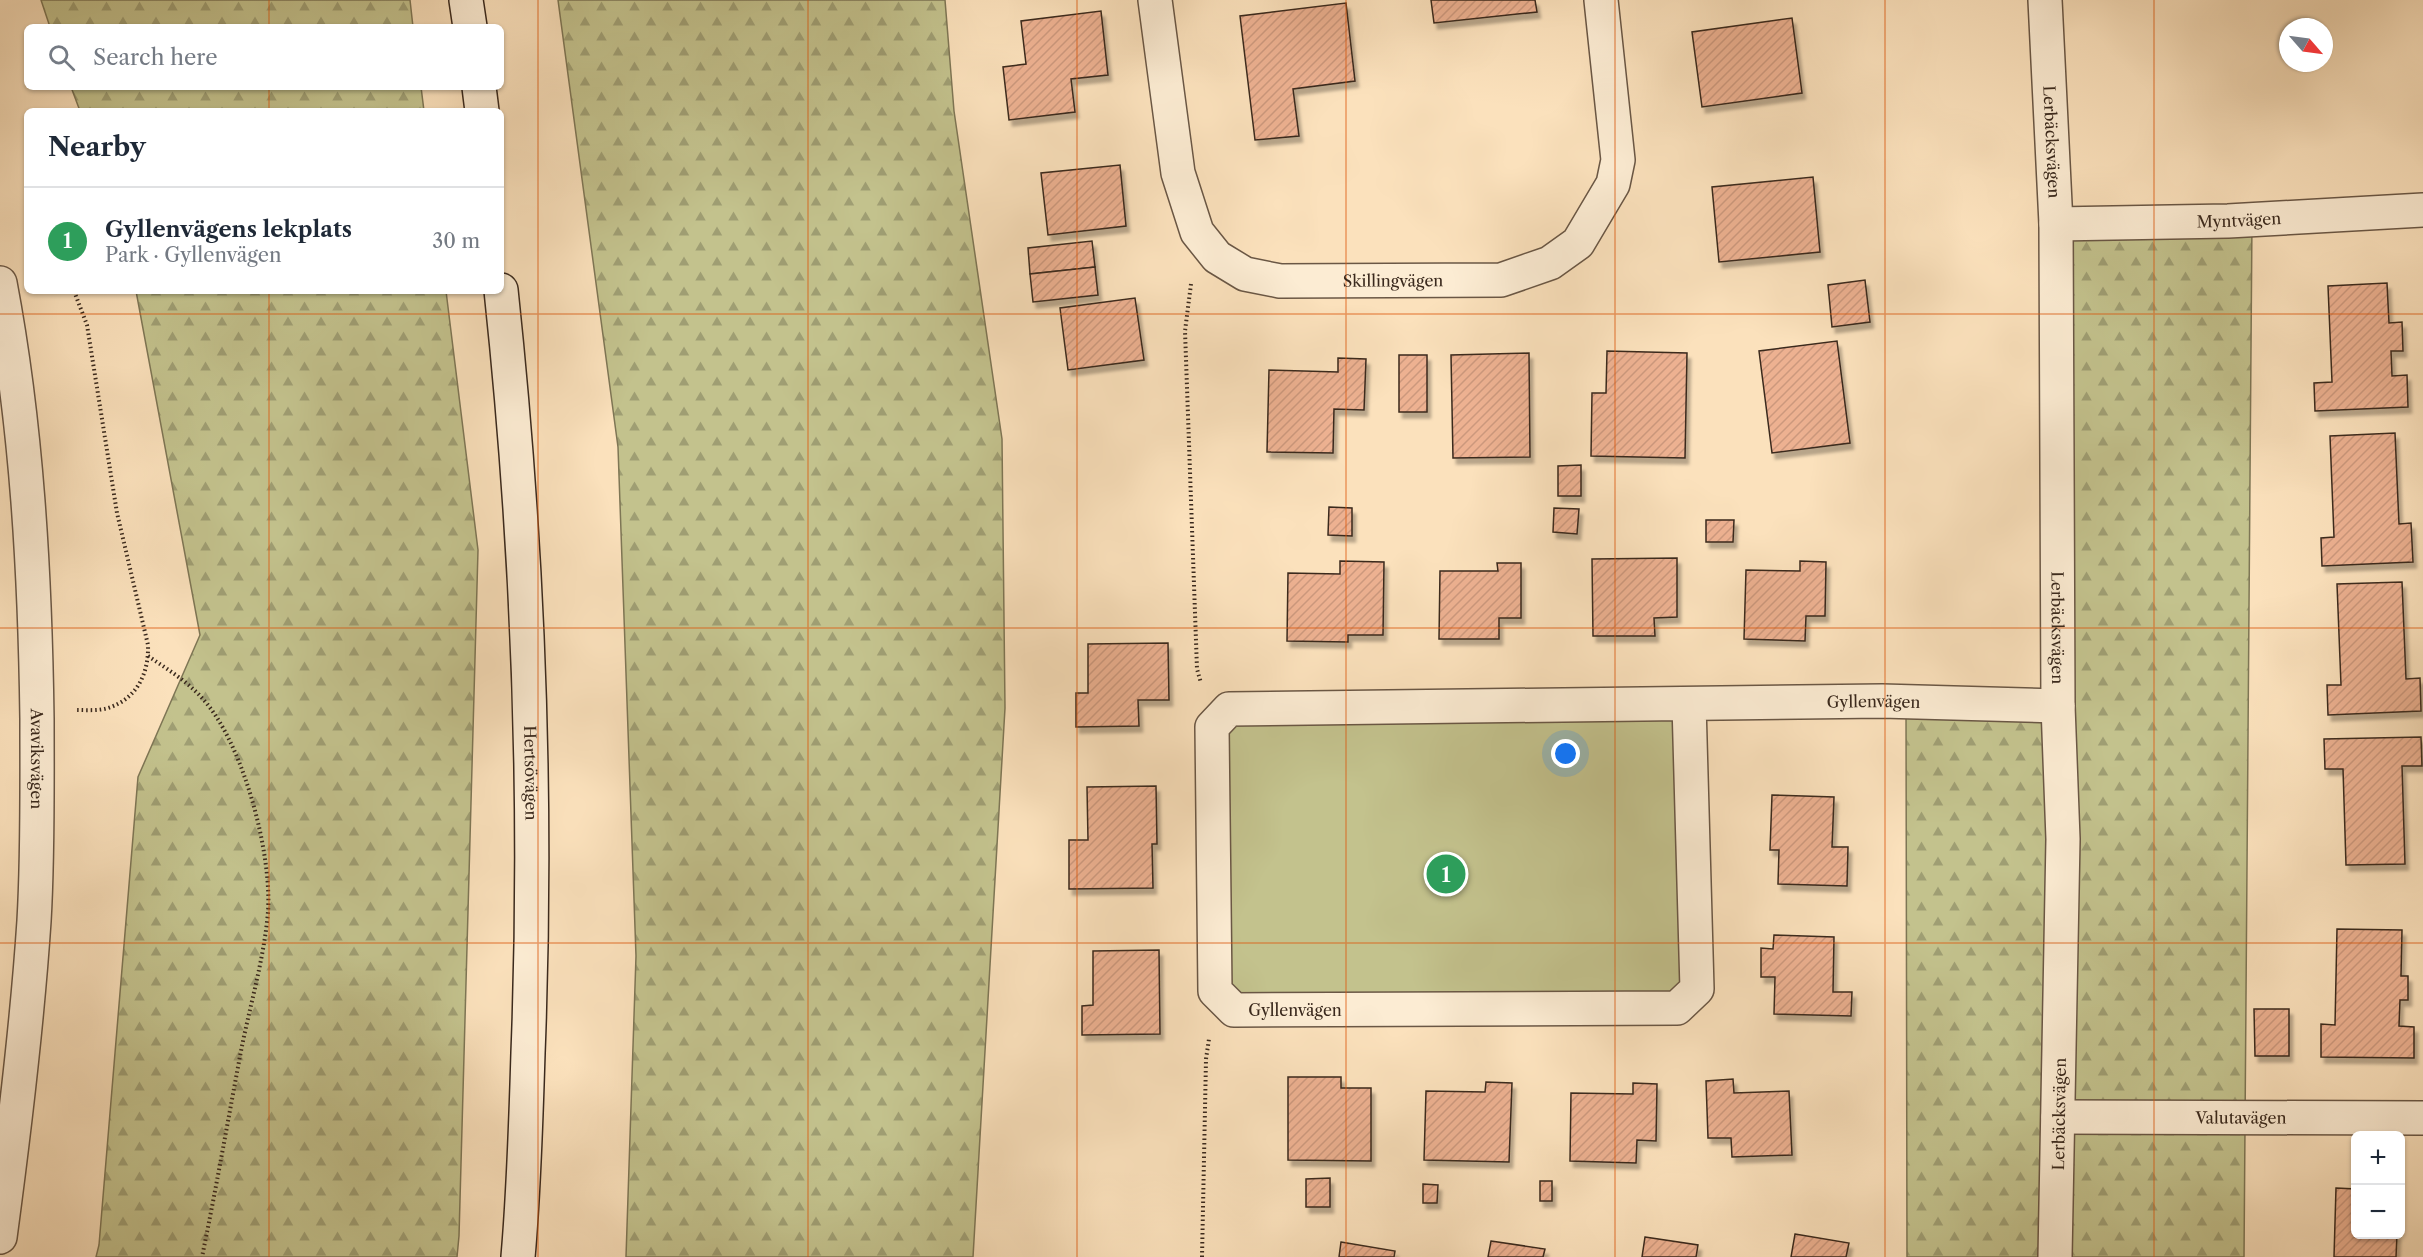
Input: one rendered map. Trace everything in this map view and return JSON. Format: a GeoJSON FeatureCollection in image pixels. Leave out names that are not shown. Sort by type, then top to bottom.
{"type":"FeatureCollection","features":[{"type":"Feature","properties":{"kind":"street"},"geometry":{"type":"LineString","coordinates":[[466,0],[470,24]]}},
{"type":"Feature","properties":{"kind":"street","name":"Skillingvägen"},"geometry":{"type":"LineString","coordinates":[[1155,0],[1178,173],[1197,232],[1217,257],[1245,274],[1280,280],[1501,280],[1550,263],[1578,243],[1613,184],[1618,160],[1601,0]]}},
{"type":"Feature","properties":{"kind":"street","name":"Lerbäcksvägen"},"geometry":{"type":"LineString","coordinates":[[2045,0],[2056,224],[2058,706],[2063,839],[2055,1257]]}},
{"type":"Feature","properties":{"kind":"street"},"geometry":{"type":"LineString","coordinates":[[479,90],[482,108]]}},
{"type":"Feature","properties":{"kind":"street","name":"Myntvägen"},"geometry":{"type":"LineString","coordinates":[[2056,224],[2228,221],[2423,210]]}},
{"type":"Feature","properties":{"kind":"street","name":"Avaviksvägen"},"geometry":{"type":"LineString","coordinates":[[0,283],[17,398],[30,544],[36,642],[38,813],[34,921],[9,1171],[0,1238]]}},
{"type":"Feature","properties":{"kind":"street","name":"Hertsövägen"},"geometry":{"type":"LineString","coordinates":[[501,294],[520,518],[533,770],[531,975],[523,1195],[518,1257]]}},
{"type":"Feature","properties":{"kind":"street","name":"Gyllenvägen"},"geometry":{"type":"LineString","coordinates":[[1212,727],[1229,709],[1882,701],[2058,706]]}},
{"type":"Feature","properties":{"kind":"street","name":"Gyllenvägen"},"geometry":{"type":"LineString","coordinates":[[1215,991],[1234,1010],[1677,1008],[1696,989],[1689,704]]}},
{"type":"Feature","properties":{"kind":"street"},"geometry":{"type":"LineString","coordinates":[[1212,727],[1215,991]]}},
{"type":"Feature","properties":{"kind":"street","name":"Valutavägen"},"geometry":{"type":"LineString","coordinates":[[2058,1117],[2423,1118]]}},
{"type":"Feature","properties":{"kind":"path"},"geometry":{"type":"LineString","coordinates":[[1197,232],[1185,331],[1197,669],[1212,727]]}},
{"type":"Feature","properties":{"kind":"path"},"geometry":{"type":"LineString","coordinates":[[75,710],[110,707],[126,699],[144,677],[148,656],[148,645],[117,513],[87,326],[76,294]]}},
{"type":"Feature","properties":{"kind":"path"},"geometry":{"type":"LineString","coordinates":[[148,656],[204,699],[221,724],[240,763],[264,855],[268,910],[263,951],[202,1257]]}},
{"type":"Feature","properties":{"kind":"path"},"geometry":{"type":"LineString","coordinates":[[1202,1257],[1206,1059],[1215,991]]}},
{"type":"Feature","properties":{"kind":"green space"},"geometry":{"type":"Polygon","coordinates":[[[41,0],[410,0],[413,24],[49,24],[41,0]]]}},
{"type":"Feature","properties":{"kind":"green space"},"geometry":{"type":"Polygon","coordinates":[[[558,0],[945,0],[954,111],[1002,439],[1005,708],[973,1257],[626,1257],[636,956],[618,447],[558,0]]]}},
{"type":"Feature","properties":{"kind":"green space"},"geometry":{"type":"Polygon","coordinates":[[[72,90],[421,90],[424,108],[79,108],[72,90]]]}},
{"type":"Feature","properties":{"kind":"green space"},"geometry":{"type":"Polygon","coordinates":[[[2252,219],[2244,1257],[1907,1257],[1906,704],[2056,709],[2055,224],[2252,219]]]}},
{"type":"Feature","properties":{"kind":"green space"},"geometry":{"type":"Polygon","coordinates":[[[137,294],[446,294],[478,550],[457,1257],[96,1257],[99,1245],[138,777],[200,635],[137,294]]]}},
{"type":"Feature","properties":{"kind":"green space"},"geometry":{"type":"Polygon","coordinates":[[[1692,709],[1698,950],[1677,1007],[1215,995],[1213,728],[1232,711],[1692,709]]]}},
{"type":"Feature","properties":{"kind":"building"},"geometry":{"type":"Polygon","coordinates":[[[1431,0],[1535,0],[1537,12],[1434,23],[1431,0]]]}},
{"type":"Feature","properties":{"kind":"building"},"geometry":{"type":"Polygon","coordinates":[[[1346,3],[1355,81],[1293,89],[1299,136],[1255,140],[1240,16],[1346,3]]]}},
{"type":"Feature","properties":{"kind":"building"},"geometry":{"type":"Polygon","coordinates":[[[1101,11],[1108,75],[1071,79],[1075,112],[1009,120],[1003,67],[1026,64],[1021,21],[1101,11]]]}},
{"type":"Feature","properties":{"kind":"building"},"geometry":{"type":"Polygon","coordinates":[[[1792,18],[1802,93],[1702,107],[1692,32],[1792,18]]]}},
{"type":"Feature","properties":{"kind":"building"},"geometry":{"type":"Polygon","coordinates":[[[1120,165],[1126,226],[1048,235],[1041,173],[1120,165]]]}},
{"type":"Feature","properties":{"kind":"building"},"geometry":{"type":"Polygon","coordinates":[[[1813,177],[1820,252],[1719,262],[1712,187],[1813,177]]]}},
{"type":"Feature","properties":{"kind":"building"},"geometry":{"type":"Polygon","coordinates":[[[1092,241],[1095,267],[1030,274],[1028,248],[1092,241]]]}},
{"type":"Feature","properties":{"kind":"building"},"geometry":{"type":"Polygon","coordinates":[[[1095,267],[1098,295],[1033,302],[1030,274],[1095,267]]]}},
{"type":"Feature","properties":{"kind":"building"},"geometry":{"type":"Polygon","coordinates":[[[1865,280],[1870,322],[1832,327],[1828,285],[1865,280]]]}},
{"type":"Feature","properties":{"kind":"building"},"geometry":{"type":"Polygon","coordinates":[[[2387,283],[2389,323],[2402,322],[2403,351],[2391,351],[2392,376],[2407,375],[2408,407],[2315,411],[2314,383],[2332,382],[2328,286],[2387,283]]]}},
{"type":"Feature","properties":{"kind":"building"},"geometry":{"type":"Polygon","coordinates":[[[1135,298],[1144,360],[1068,370],[1060,308],[1135,298]]]}},
{"type":"Feature","properties":{"kind":"building"},"geometry":{"type":"Polygon","coordinates":[[[1837,341],[1850,443],[1772,453],[1759,351],[1837,341]]]}},
{"type":"Feature","properties":{"kind":"building"},"geometry":{"type":"Polygon","coordinates":[[[1607,351],[1687,353],[1685,458],[1591,456],[1592,393],[1606,393],[1607,351]]]}},
{"type":"Feature","properties":{"kind":"building"},"geometry":{"type":"Polygon","coordinates":[[[1529,353],[1530,457],[1453,458],[1451,355],[1529,353]]]}},
{"type":"Feature","properties":{"kind":"building"},"geometry":{"type":"Polygon","coordinates":[[[1399,355],[1427,355],[1427,412],[1399,412],[1399,355]]]}},
{"type":"Feature","properties":{"kind":"building"},"geometry":{"type":"Polygon","coordinates":[[[1338,358],[1366,359],[1364,410],[1334,409],[1333,453],[1267,452],[1269,370],[1338,372],[1338,358]]]}},
{"type":"Feature","properties":{"kind":"building"},"geometry":{"type":"Polygon","coordinates":[[[2395,433],[2399,524],[2411,523],[2413,562],[2322,566],[2321,538],[2334,537],[2330,436],[2395,433]]]}},
{"type":"Feature","properties":{"kind":"building"},"geometry":{"type":"Polygon","coordinates":[[[1581,465],[1581,496],[1558,496],[1558,466],[1581,465]]]}},
{"type":"Feature","properties":{"kind":"building"},"geometry":{"type":"Polygon","coordinates":[[[1329,507],[1352,508],[1352,536],[1328,535],[1329,507]]]}},
{"type":"Feature","properties":{"kind":"building"},"geometry":{"type":"Polygon","coordinates":[[[1554,508],[1579,509],[1577,534],[1553,532],[1554,508]]]}},
{"type":"Feature","properties":{"kind":"building"},"geometry":{"type":"Polygon","coordinates":[[[1706,520],[1734,520],[1733,542],[1706,542],[1706,520]]]}},
{"type":"Feature","properties":{"kind":"building"},"geometry":{"type":"Polygon","coordinates":[[[1677,558],[1677,617],[1654,618],[1655,636],[1593,636],[1592,559],[1677,558]]]}},
{"type":"Feature","properties":{"kind":"building"},"geometry":{"type":"Polygon","coordinates":[[[1340,561],[1384,562],[1383,635],[1348,635],[1348,642],[1287,641],[1288,573],[1340,574],[1340,561]]]}},
{"type":"Feature","properties":{"kind":"building"},"geometry":{"type":"Polygon","coordinates":[[[1800,561],[1826,562],[1825,616],[1806,616],[1805,641],[1744,639],[1746,570],[1800,571],[1800,561]]]}},
{"type":"Feature","properties":{"kind":"building"},"geometry":{"type":"Polygon","coordinates":[[[1497,563],[1521,563],[1521,618],[1499,618],[1499,639],[1439,639],[1440,571],[1498,571],[1497,563]]]}},
{"type":"Feature","properties":{"kind":"building"},"geometry":{"type":"Polygon","coordinates":[[[2402,582],[2406,679],[2420,678],[2421,711],[2328,715],[2327,685],[2341,685],[2337,584],[2402,582]]]}},
{"type":"Feature","properties":{"kind":"building"},"geometry":{"type":"Polygon","coordinates":[[[1168,643],[1169,700],[1138,700],[1139,726],[1076,727],[1076,693],[1088,693],[1088,644],[1168,643]]]}},
{"type":"Feature","properties":{"kind":"building"},"geometry":{"type":"Polygon","coordinates":[[[2421,737],[2422,766],[2402,766],[2405,864],[2346,865],[2343,769],[2325,769],[2324,739],[2421,737]]]}},
{"type":"Feature","properties":{"kind":"building"},"geometry":{"type":"Polygon","coordinates":[[[1156,786],[1157,844],[1152,844],[1153,888],[1069,889],[1069,840],[1088,840],[1087,787],[1156,786]]]}},
{"type":"Feature","properties":{"kind":"building"},"geometry":{"type":"Polygon","coordinates":[[[1772,795],[1834,797],[1832,847],[1848,847],[1847,886],[1778,884],[1779,850],[1770,850],[1772,795]]]}},
{"type":"Feature","properties":{"kind":"building"},"geometry":{"type":"Polygon","coordinates":[[[2337,929],[2402,930],[2401,976],[2408,976],[2408,1000],[2400,1000],[2399,1026],[2414,1027],[2414,1058],[2321,1057],[2321,1024],[2335,1025],[2337,929]]]}},
{"type":"Feature","properties":{"kind":"building"},"geometry":{"type":"Polygon","coordinates":[[[1774,935],[1834,937],[1833,992],[1852,992],[1851,1016],[1774,1014],[1775,977],[1761,977],[1761,948],[1773,949],[1774,935]]]}},
{"type":"Feature","properties":{"kind":"building"},"geometry":{"type":"Polygon","coordinates":[[[1159,950],[1160,1034],[1082,1035],[1082,1006],[1093,1005],[1093,951],[1159,950]]]}},
{"type":"Feature","properties":{"kind":"building"},"geometry":{"type":"Polygon","coordinates":[[[2254,1009],[2289,1009],[2289,1056],[2255,1056],[2254,1009]]]}},
{"type":"Feature","properties":{"kind":"building"},"geometry":{"type":"Polygon","coordinates":[[[1288,1077],[1341,1077],[1341,1088],[1371,1088],[1371,1161],[1288,1160],[1288,1077]]]}},
{"type":"Feature","properties":{"kind":"building"},"geometry":{"type":"Polygon","coordinates":[[[1733,1079],[1734,1093],[1789,1091],[1792,1155],[1732,1157],[1731,1138],[1708,1138],[1706,1081],[1733,1079]]]}},
{"type":"Feature","properties":{"kind":"building"},"geometry":{"type":"Polygon","coordinates":[[[1486,1082],[1512,1083],[1509,1162],[1424,1160],[1426,1091],[1485,1092],[1486,1082]]]}},
{"type":"Feature","properties":{"kind":"building"},"geometry":{"type":"Polygon","coordinates":[[[1633,1083],[1657,1084],[1656,1141],[1637,1140],[1636,1163],[1570,1161],[1571,1093],[1633,1094],[1633,1083]]]}},
{"type":"Feature","properties":{"kind":"building"},"geometry":{"type":"Polygon","coordinates":[[[1330,1178],[1330,1207],[1306,1207],[1306,1179],[1330,1178]]]}},
{"type":"Feature","properties":{"kind":"building"},"geometry":{"type":"Polygon","coordinates":[[[1540,1181],[1552,1181],[1552,1201],[1540,1201],[1540,1181]]]}},
{"type":"Feature","properties":{"kind":"building"},"geometry":{"type":"Polygon","coordinates":[[[1423,1184],[1438,1185],[1437,1203],[1423,1203],[1423,1184]]]}},
{"type":"Feature","properties":{"kind":"building"},"geometry":{"type":"Polygon","coordinates":[[[2336,1188],[2351,1189],[2351,1239],[2397,1239],[2396,1257],[2334,1257],[2336,1188]]]}},
{"type":"Feature","properties":{"kind":"building"},"geometry":{"type":"Polygon","coordinates":[[[1795,1234],[1849,1243],[1846,1257],[1791,1257],[1795,1234]]]}},
{"type":"Feature","properties":{"kind":"building"},"geometry":{"type":"Polygon","coordinates":[[[1645,1237],[1698,1245],[1696,1257],[1642,1257],[1645,1237]]]}},
{"type":"Feature","properties":{"kind":"building"},"geometry":{"type":"Polygon","coordinates":[[[1491,1241],[1545,1249],[1543,1257],[1488,1257],[1491,1241]]]}},
{"type":"Feature","properties":{"kind":"building"},"geometry":{"type":"Polygon","coordinates":[[[1341,1242],[1395,1251],[1394,1257],[1339,1257],[1341,1242]]]}},
{"type":"Feature","properties":{"kind":"place","name":"Gyllenvägens lekplats"},"geometry":{"type":"Point","coordinates":[1446,874]}}]}
